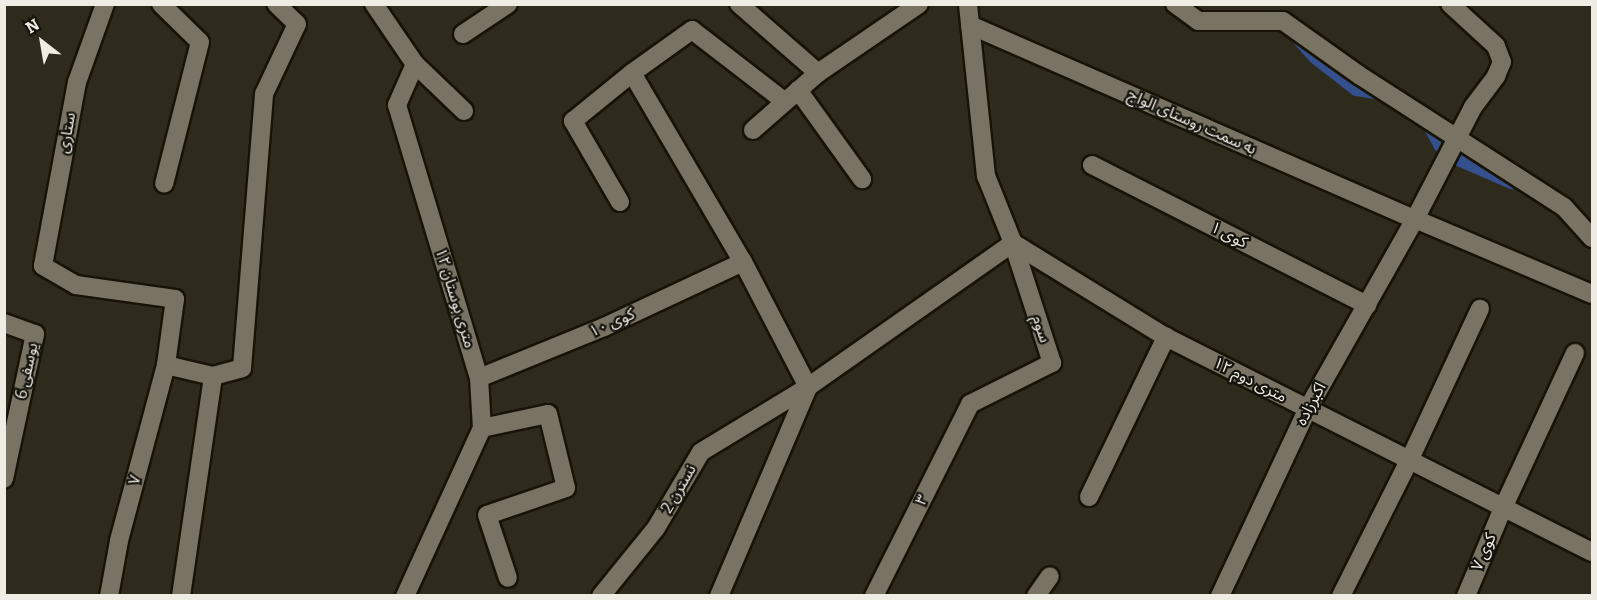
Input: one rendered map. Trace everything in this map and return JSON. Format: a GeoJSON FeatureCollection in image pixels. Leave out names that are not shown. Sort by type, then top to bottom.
{"type":"FeatureCollection","features":[{"type":"Feature","properties":{"kind":"street","name":"ستاری"},"geometry":{"type":"LineString","coordinates":[[43,266],[77,82],[105,4]]}},
{"type":"Feature","properties":{"kind":"street"},"geometry":{"type":"LineString","coordinates":[[161,4],[200,42],[164,184]]}},
{"type":"Feature","properties":{"kind":"street"},"geometry":{"type":"LineString","coordinates":[[166,365],[213,376],[242,368],[264,94],[297,24],[276,4]]}},
{"type":"Feature","properties":{"kind":"street"},"geometry":{"type":"LineString","coordinates":[[464,34],[508,4]]}},
{"type":"Feature","properties":{"kind":"street"},"geometry":{"type":"LineString","coordinates":[[739,4],[818,73]]}},
{"type":"Feature","properties":{"kind":"street"},"geometry":{"type":"LineString","coordinates":[[753,130],[818,73],[919,4]]}},
{"type":"Feature","properties":{"kind":"street"},"geometry":{"type":"LineString","coordinates":[[968,4],[986,176],[1013,243]]}},
{"type":"Feature","properties":{"kind":"street"},"geometry":{"type":"LineString","coordinates":[[1175,4],[1198,21],[1282,21],[1359,75],[1564,207],[1593,238]]}},
{"type":"Feature","properties":{"kind":"street","name":"اکبرزاده"},"geometry":{"type":"LineString","coordinates":[[1220,596],[1307,410],[1367,305],[1473,107],[1496,76],[1502,63],[1496,46],[1450,4]]}},
{"type":"Feature","properties":{"kind":"street"},"geometry":{"type":"LineString","coordinates":[[377,6],[415,64],[464,111]]}},
{"type":"Feature","properties":{"kind":"street","name":"به سمت روستای الواج"},"geometry":{"type":"LineString","coordinates":[[970,25],[1414,219],[1593,294]]}},
{"type":"Feature","properties":{"kind":"street"},"geometry":{"type":"LineString","coordinates":[[620,202],[573,121],[632,73],[692,30],[791,95],[862,179]]}},
{"type":"Feature","properties":{"kind":"street","name":"۱۲ متری بوستان"},"geometry":{"type":"LineString","coordinates":[[405,596],[482,428],[478,378],[397,105],[415,64]]}},
{"type":"Feature","properties":{"kind":"street"},"geometry":{"type":"LineString","coordinates":[[632,73],[743,262],[808,387],[723,594]]}},
{"type":"Feature","properties":{"kind":"street","name":"کوی ۱"},"geometry":{"type":"LineString","coordinates":[[1092,165],[1367,305]]}},
{"type":"Feature","properties":{"kind":"street","name":"۱۲ متری دوم"},"geometry":{"type":"LineString","coordinates":[[1013,243],[1166,337],[1593,552]]}},
{"type":"Feature","properties":{"kind":"street","name":"نسترن 2"},"geometry":{"type":"LineString","coordinates":[[601,596],[656,528],[701,452],[808,387],[1013,243]]}},
{"type":"Feature","properties":{"kind":"street","name":"سوم"},"geometry":{"type":"LineString","coordinates":[[970,404],[1052,363],[1013,243]]}},
{"type":"Feature","properties":{"kind":"street","name":"کوی ۱۰"},"geometry":{"type":"LineString","coordinates":[[478,378],[604,327],[743,262]]}},
{"type":"Feature","properties":{"kind":"street","name":"۷"},"geometry":{"type":"LineString","coordinates":[[43,266],[76,285],[176,299],[166,365],[119,541],[109,596]]}},
{"type":"Feature","properties":{"kind":"street"},"geometry":{"type":"LineString","coordinates":[[1341,596],[1409,461],[1480,309]]}},
{"type":"Feature","properties":{"kind":"street","name":"یوسفی 6"},"geometry":{"type":"LineString","coordinates":[[4,323],[35,334],[4,479]]}},
{"type":"Feature","properties":{"kind":"street"},"geometry":{"type":"LineString","coordinates":[[1089,497],[1166,337]]}},
{"type":"Feature","properties":{"kind":"street","name":"کوی ۷"},"geometry":{"type":"LineString","coordinates":[[1466,596],[1503,508],[1575,353]]}},
{"type":"Feature","properties":{"kind":"street"},"geometry":{"type":"LineString","coordinates":[[181,596],[213,376]]}},
{"type":"Feature","properties":{"kind":"street","name":"۳"},"geometry":{"type":"LineString","coordinates":[[874,596],[970,404]]}},
{"type":"Feature","properties":{"kind":"street"},"geometry":{"type":"LineString","coordinates":[[482,428],[548,414],[566,488],[487,515],[508,578]]}},
{"type":"Feature","properties":{"kind":"street"},"geometry":{"type":"LineString","coordinates":[[1036,596],[1050,576]]}},
{"type":"Feature","properties":{"kind":"waterway"},"geometry":{"type":"LineString","coordinates":[[1300,37],[1317,56],[1357,87],[1385,92]]}},
{"type":"Feature","properties":{"kind":"waterway"},"geometry":{"type":"LineString","coordinates":[[1423,116],[1430,122],[1442,144],[1461,158],[1512,180]]}}]}
